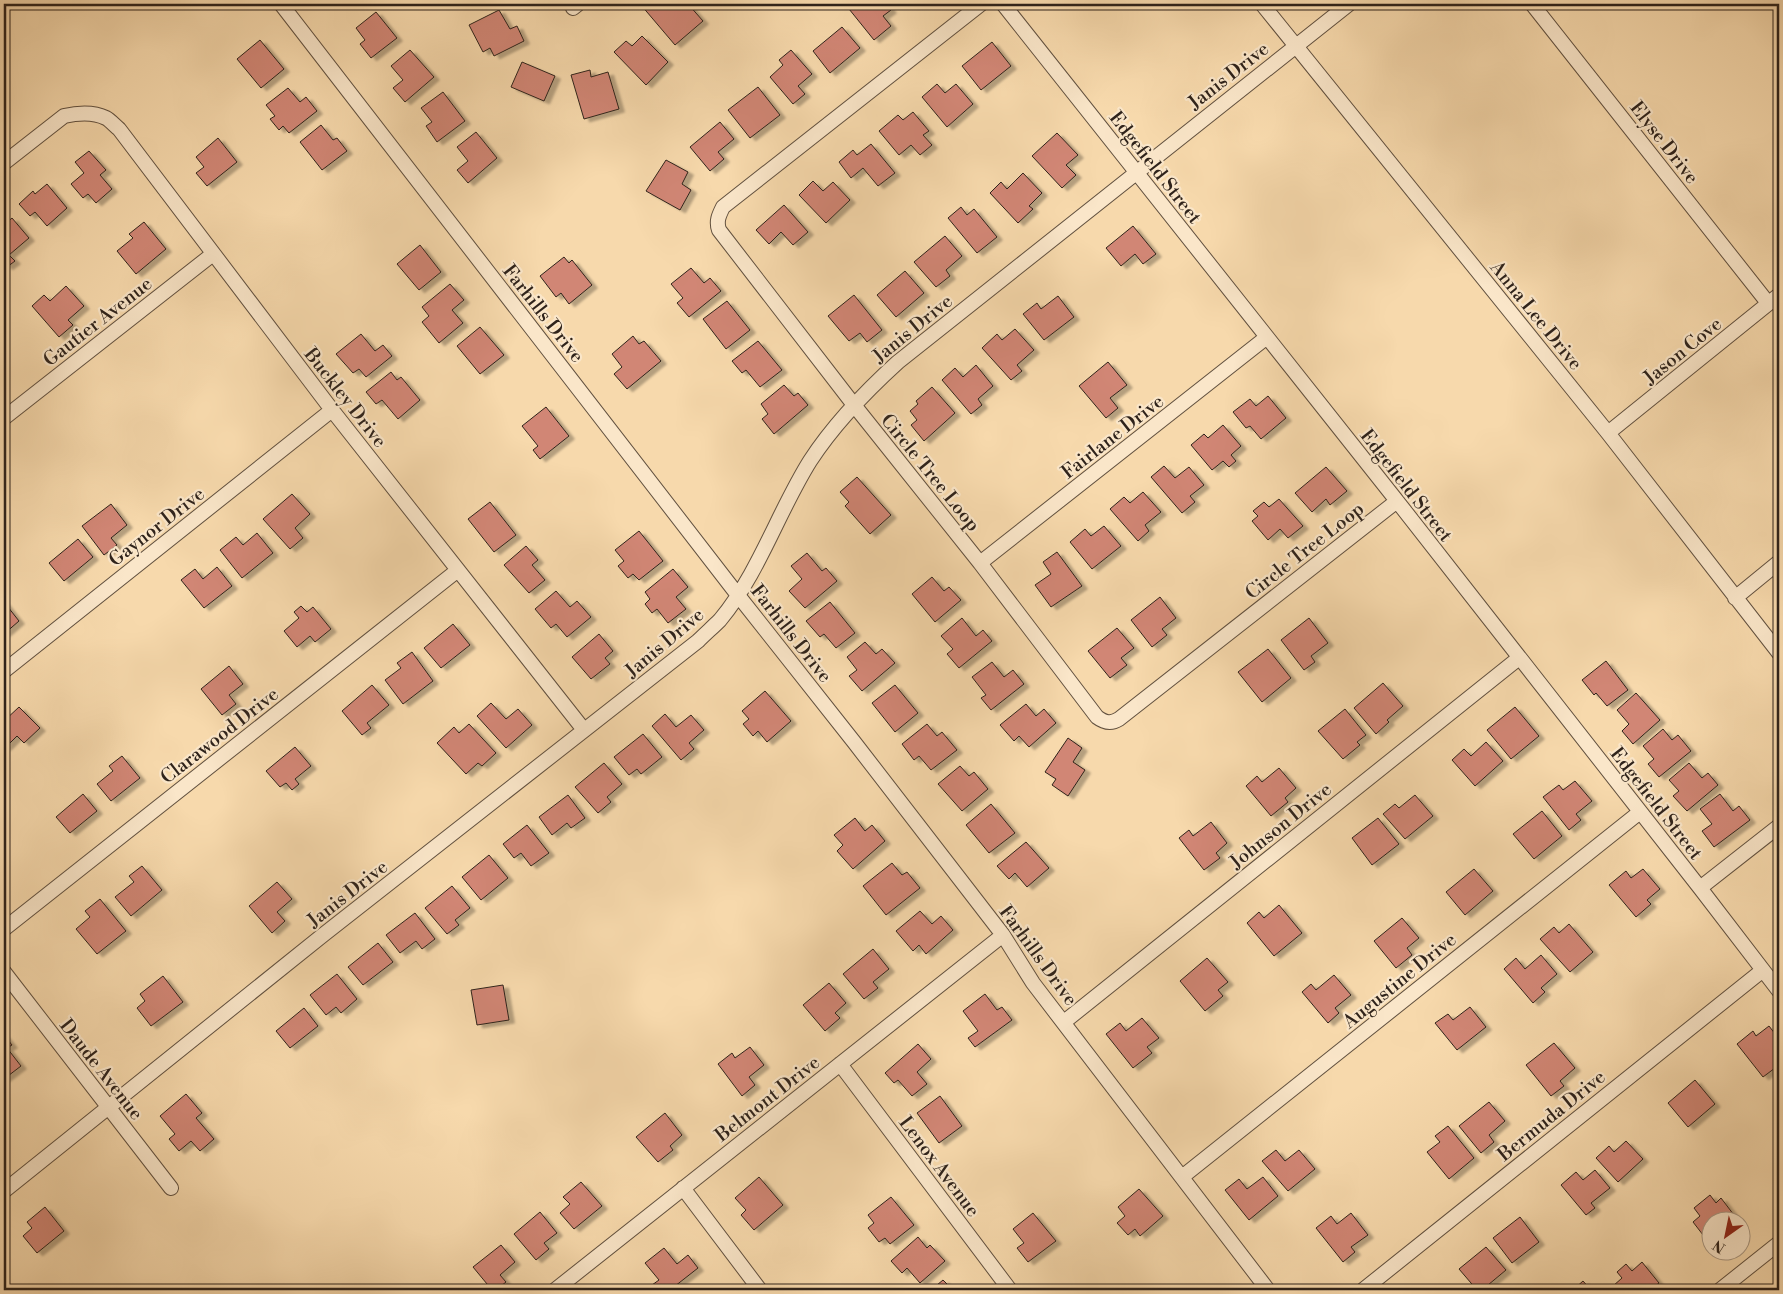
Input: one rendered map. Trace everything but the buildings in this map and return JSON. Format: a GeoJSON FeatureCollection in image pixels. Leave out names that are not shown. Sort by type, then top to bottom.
{"type":"FeatureCollection","features":[{"type":"Feature","properties":{"kind":"street","name":"Farhills Drive"},"geometry":{"type":"LineString","coordinates":[[280,4],[854,742],[1002,935],[1033,983],[1268,1290]]}},
{"type":"Feature","properties":{"kind":"street","name":"Circle Tree Loop"},"geometry":{"type":"LineString","coordinates":[[981,4],[723,207],[718,215],[718,225],[719,230],[854,405],[980,563],[1097,717],[1104,722],[1113,723],[1397,501]]}},
{"type":"Feature","properties":{"kind":"street","name":"Edgefield Street"},"geometry":{"type":"LineString","coordinates":[[1003,4],[1397,501],[1779,991]]}},
{"type":"Feature","properties":{"kind":"street","name":"Anna Lee Drive"},"geometry":{"type":"LineString","coordinates":[[1262,4],[1608,434],[1779,653]]}},
{"type":"Feature","properties":{"kind":"street","name":"Janis Drive"},"geometry":{"type":"LineString","coordinates":[[4,1192],[323,935],[698,641],[720,619],[737,594],[756,563],[809,463],[854,405],[898,362],[1349,4]]}},
{"type":"Feature","properties":{"kind":"street","name":"Elyse Drive"},"geometry":{"type":"LineString","coordinates":[[1532,4],[1774,299]]}},
{"type":"Feature","properties":{"kind":"street","name":"Buckley Drive"},"geometry":{"type":"LineString","coordinates":[[4,163],[64,116],[93,114],[106,118],[119,129],[332,410],[584,730]]}},
{"type":"Feature","properties":{"kind":"street","name":"Gautier Avenue"},"geometry":{"type":"LineString","coordinates":[[4,418],[213,254]]}},
{"type":"Feature","properties":{"kind":"street","name":"Jason Cove"},"geometry":{"type":"LineString","coordinates":[[1608,434],[1774,299]]}},
{"type":"Feature","properties":{"kind":"street","name":"Fairlane Drive"},"geometry":{"type":"LineString","coordinates":[[980,563],[1267,337]]}},
{"type":"Feature","properties":{"kind":"street","name":"Gaynor Drive"},"geometry":{"type":"LineString","coordinates":[[4,671],[332,410]]}},
{"type":"Feature","properties":{"kind":"street"},"geometry":{"type":"LineString","coordinates":[[1735,598],[1779,562]]}},
{"type":"Feature","properties":{"kind":"street","name":"Clarawood Drive"},"geometry":{"type":"LineString","coordinates":[[4,930],[458,570]]}},
{"type":"Feature","properties":{"kind":"street","name":"Johnson Drive"},"geometry":{"type":"LineString","coordinates":[[1064,1022],[1519,658]]}},
{"type":"Feature","properties":{"kind":"street","name":"Augustine Drive"},"geometry":{"type":"LineString","coordinates":[[1182,1177],[1640,812]]}},
{"type":"Feature","properties":{"kind":"street"},"geometry":{"type":"LineString","coordinates":[[1700,888],[1779,826]]}},
{"type":"Feature","properties":{"kind":"street","name":"Belmont Drive"},"geometry":{"type":"LineString","coordinates":[[555,1290],[1002,935]]}},
{"type":"Feature","properties":{"kind":"street","name":"Bermuda Drive"},"geometry":{"type":"LineString","coordinates":[[1363,1290],[1763,970]]}},
{"type":"Feature","properties":{"kind":"street","name":"Daude Avenue"},"geometry":{"type":"LineString","coordinates":[[4,972],[171,1188]]}},
{"type":"Feature","properties":{"kind":"street","name":"Lenox Avenue"},"geometry":{"type":"LineString","coordinates":[[840,1064],[1010,1290]]}},
{"type":"Feature","properties":{"kind":"street"},"geometry":{"type":"LineString","coordinates":[[683,1188],[760,1290]]}},
{"type":"Feature","properties":{"kind":"street"},"geometry":{"type":"LineString","coordinates":[[1720,1290],[1779,1243]]}}]}
